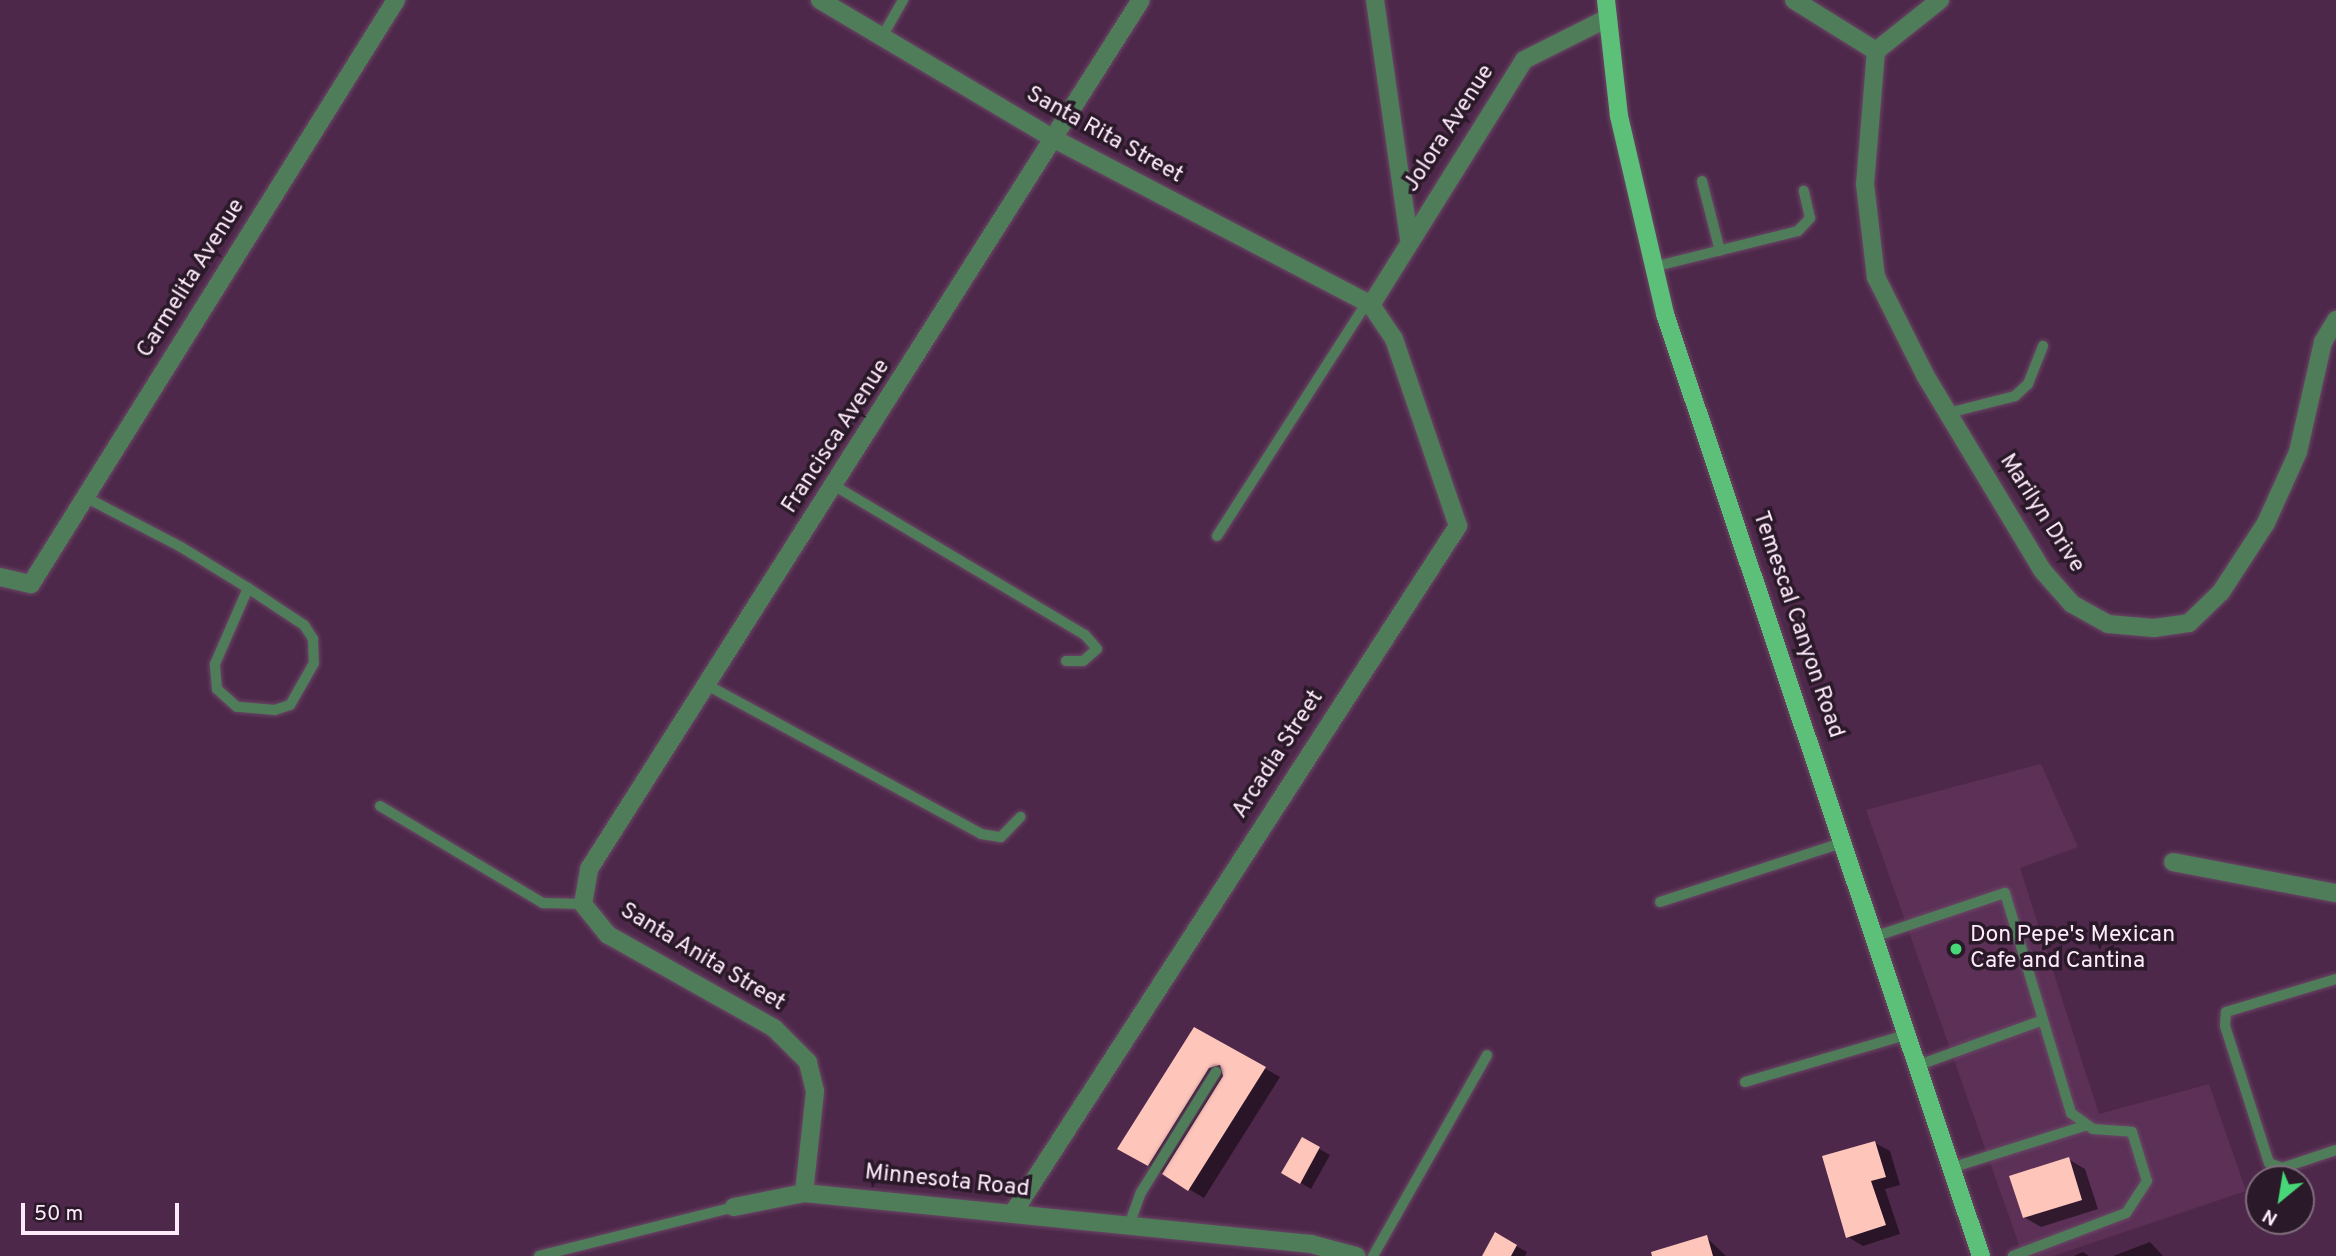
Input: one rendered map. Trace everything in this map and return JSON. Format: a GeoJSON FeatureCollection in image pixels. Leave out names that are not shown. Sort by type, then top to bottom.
{"type":"FeatureCollection","features":[{"type":"Feature","properties":{"kind":"main road","name":"Temescal Canyon Road"},"geometry":{"type":"LineString","coordinates":[[1606,0],[1606,19],[1619,116],[1653,267],[1954,1167],[1981,1256]]}},
{"type":"Feature","properties":{"kind":"street","name":"Carmelita Avenue"},"geometry":{"type":"LineString","coordinates":[[0,577],[31,584],[396,0]]}},
{"type":"Feature","properties":{"kind":"street","name":"Santa Rita Street"},"geometry":{"type":"LineString","coordinates":[[820,0],[1056,140],[1368,304]]}},
{"type":"Feature","properties":{"kind":"street","name":"Francisca Avenue"},"geometry":{"type":"LineString","coordinates":[[583,904],[589,869],[1056,140],[1141,0]]}},
{"type":"Feature","properties":{"kind":"street"},"geometry":{"type":"LineString","coordinates":[[1375,0],[1409,239]]}},
{"type":"Feature","properties":{"kind":"street"},"geometry":{"type":"LineString","coordinates":[[1794,0],[1876,51],[1940,0]]}},
{"type":"Feature","properties":{"kind":"street","name":"Jolora Avenue"},"geometry":{"type":"LineString","coordinates":[[1368,304],[1524,60],[1606,19]]}},
{"type":"Feature","properties":{"kind":"street","name":"Marilyn Drive"},"geometry":{"type":"LineString","coordinates":[[1876,51],[1865,184],[1877,277],[1948,413],[2042,570],[2072,604],[2108,624],[2189,622],[2221,592],[2266,523],[2298,452],[2323,342],[2336,320]]}},
{"type":"Feature","properties":{"kind":"street","name":"Arcadia Street"},"geometry":{"type":"LineString","coordinates":[[1013,1213],[1458,526],[1394,339],[1368,304]]}},
{"type":"Feature","properties":{"kind":"street"},"geometry":{"type":"LineString","coordinates":[[2173,862],[2336,893]]}},
{"type":"Feature","properties":{"kind":"street","name":"Santa Anita Street"},"geometry":{"type":"LineString","coordinates":[[583,904],[608,935],[774,1028],[808,1062],[815,1091],[804,1193]]}},
{"type":"Feature","properties":{"kind":"street","name":"Minnesota Road"},"geometry":{"type":"LineString","coordinates":[[734,1208],[804,1193],[1311,1244],[1356,1256]]}},
{"type":"Feature","properties":{"kind":"lane"},"geometry":{"type":"LineString","coordinates":[[882,37],[902,0]]}},
{"type":"Feature","properties":{"kind":"lane"},"geometry":{"type":"LineString","coordinates":[[1702,181],[1720,251]]}},
{"type":"Feature","properties":{"kind":"lane"},"geometry":{"type":"LineString","coordinates":[[1653,267],[1798,232],[1810,218],[1804,191]]}},
{"type":"Feature","properties":{"kind":"lane"},"geometry":{"type":"LineString","coordinates":[[1217,536],[1368,304]]}},
{"type":"Feature","properties":{"kind":"lane"},"geometry":{"type":"LineString","coordinates":[[1948,413],[2015,396],[2028,384],[2043,346]]}},
{"type":"Feature","properties":{"kind":"lane"},"geometry":{"type":"LineString","coordinates":[[835,486],[1085,635],[1097,649],[1083,661],[1066,661]]}},
{"type":"Feature","properties":{"kind":"lane"},"geometry":{"type":"LineString","coordinates":[[85,497],[248,588],[304,625],[313,639],[314,663],[290,705],[275,710],[237,707],[217,689],[215,664],[248,588]]}},
{"type":"Feature","properties":{"kind":"lane"},"geometry":{"type":"LineString","coordinates":[[707,685],[981,834],[1001,837],[1020,817]]}},
{"type":"Feature","properties":{"kind":"lane"},"geometry":{"type":"LineString","coordinates":[[380,806],[543,903],[583,904]]}},
{"type":"Feature","properties":{"kind":"lane"},"geometry":{"type":"LineString","coordinates":[[1660,902],[1845,842]]}},
{"type":"Feature","properties":{"kind":"lane"},"geometry":{"type":"LineString","coordinates":[[1877,936],[2005,893],[2071,1113],[2087,1125]]}},
{"type":"Feature","properties":{"kind":"lane"},"geometry":{"type":"LineString","coordinates":[[2336,979],[2226,1012],[2225,1026],[2269,1163],[2281,1168],[2336,1150]]}},
{"type":"Feature","properties":{"kind":"lane"},"geometry":{"type":"LineString","coordinates":[[1919,1065],[2043,1020]]}},
{"type":"Feature","properties":{"kind":"lane"},"geometry":{"type":"LineString","coordinates":[[1745,1082],[1909,1034]]}},
{"type":"Feature","properties":{"kind":"lane"},"geometry":{"type":"LineString","coordinates":[[1374,1256],[1487,1055]]}},
{"type":"Feature","properties":{"kind":"lane"},"geometry":{"type":"LineString","coordinates":[[1129,1225],[1140,1194],[1216,1072]]}},
{"type":"Feature","properties":{"kind":"lane"},"geometry":{"type":"LineString","coordinates":[[1954,1167],[2087,1125],[2132,1132],[2147,1181],[2126,1213],[2012,1256]]}},
{"type":"Feature","properties":{"kind":"lane","name":"Minnesota Road"},"geometry":{"type":"LineString","coordinates":[[539,1256],[734,1208]]}},
{"type":"Feature","properties":{"kind":"shaded area"},"geometry":{"type":"Polygon","coordinates":[[[2041,764],[2078,847],[2020,868],[2099,1114],[2209,1084],[2245,1191],[2053,1256],[2023,1256],[1866,810],[2041,764]]]}},
{"type":"Feature","properties":{"kind":"building"},"geometry":{"type":"Polygon","coordinates":[[[1194,1027],[1266,1067],[1188,1191],[1162,1174],[1223,1076],[1220,1065],[1209,1068],[1148,1166],[1117,1149],[1194,1027]]]}},
{"type":"Feature","properties":{"kind":"building"},"geometry":{"type":"Polygon","coordinates":[[[1302,1137],[1320,1147],[1300,1184],[1281,1173],[1302,1137]]]}},
{"type":"Feature","properties":{"kind":"building"},"geometry":{"type":"Polygon","coordinates":[[[1875,1141],[1886,1177],[1871,1181],[1886,1225],[1846,1238],[1822,1156],[1875,1141]]]}},
{"type":"Feature","properties":{"kind":"building"},"geometry":{"type":"Polygon","coordinates":[[[2069,1157],[2082,1200],[2023,1218],[2009,1176],[2069,1157]]]}},
{"type":"Feature","properties":{"kind":"building"},"geometry":{"type":"Polygon","coordinates":[[[1495,1232],[1517,1245],[1511,1256],[1482,1256],[1495,1232]]]}},
{"type":"Feature","properties":{"kind":"building"},"geometry":{"type":"Polygon","coordinates":[[[1707,1235],[1713,1256],[1652,1256],[1651,1252],[1707,1235]]]}},
{"type":"Feature","properties":{"kind":"place","name":"Don Pepe's Mexican Cafe and Cantina"},"geometry":{"type":"Point","coordinates":[1956,949]}}]}
